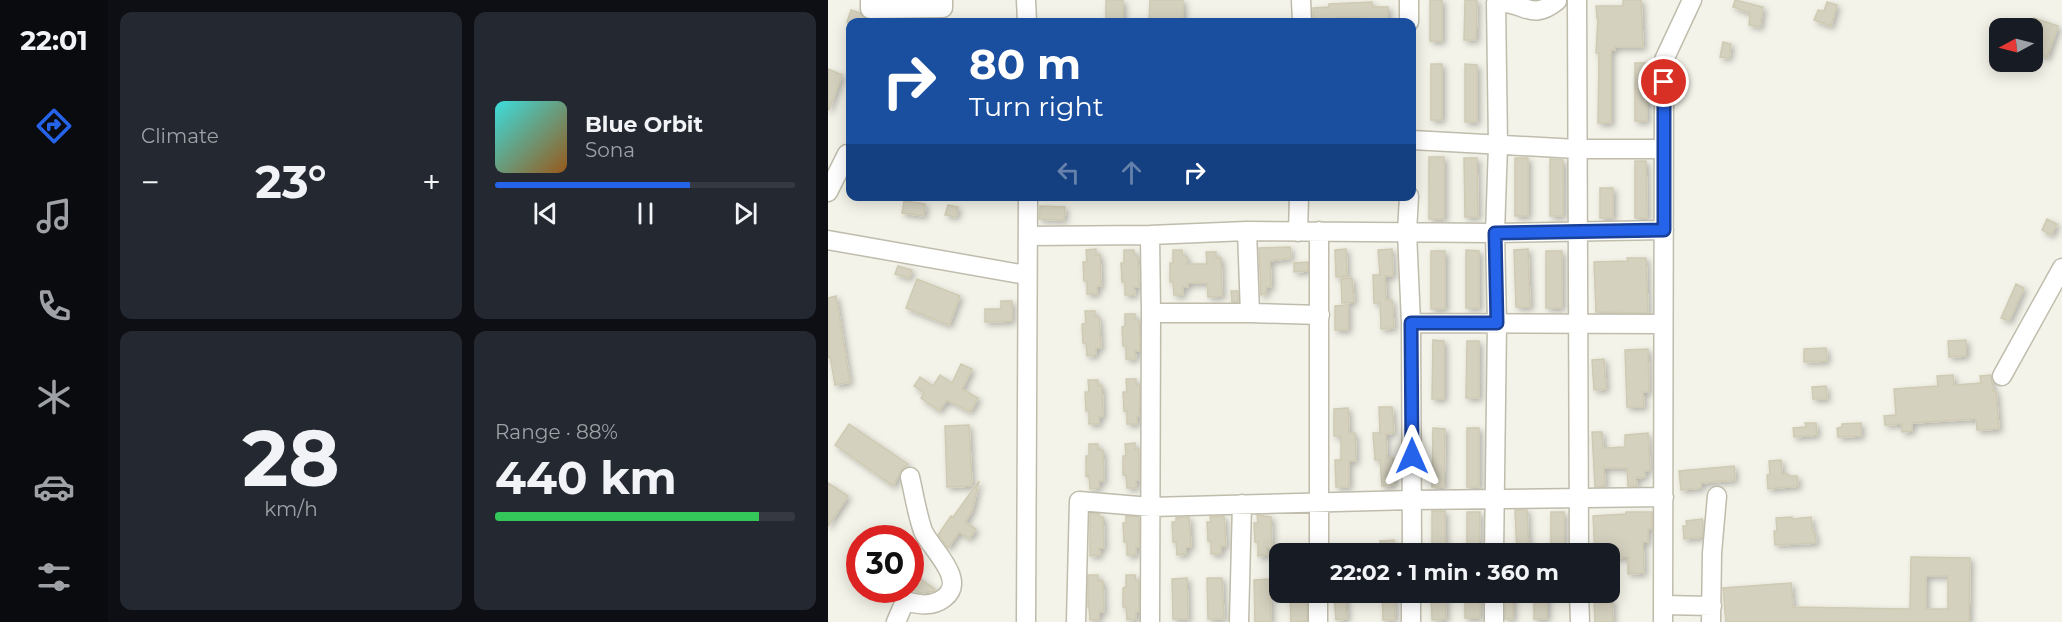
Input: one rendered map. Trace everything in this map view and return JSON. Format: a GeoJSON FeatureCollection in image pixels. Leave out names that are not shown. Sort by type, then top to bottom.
{"type":"FeatureCollection","features":[{"type":"Feature","properties":{"kind":"street"},"geometry":{"type":"LineString","coordinates":[[870,0],[870,9],[943,8],[943,0]]}},
{"type":"Feature","properties":{"kind":"street"},"geometry":{"type":"LineString","coordinates":[[1026,0],[1026,18]]}},
{"type":"Feature","properties":{"kind":"street"},"geometry":{"type":"LineString","coordinates":[[1301,0],[1302,18]]}},
{"type":"Feature","properties":{"kind":"street"},"geometry":{"type":"LineString","coordinates":[[1409,0],[1409,18]]}},
{"type":"Feature","properties":{"kind":"street"},"geometry":{"type":"LineString","coordinates":[[1577,0],[1579,543]]}},
{"type":"Feature","properties":{"kind":"street"},"geometry":{"type":"LineString","coordinates":[[1692,0],[1664,60],[1664,614],[1712,614],[1712,553],[1717,496]]}},
{"type":"Feature","properties":{"kind":"street"},"geometry":{"type":"LineString","coordinates":[[1494,543],[1497,3],[1513,2],[1538,11],[1557,1]]}},
{"type":"Feature","properties":{"kind":"street"},"geometry":{"type":"LineString","coordinates":[[1416,140],[1577,149],[1664,149]]}},
{"type":"Feature","properties":{"kind":"street"},"geometry":{"type":"LineString","coordinates":[[828,192],[846,156]]}},
{"type":"Feature","properties":{"kind":"street"},"geometry":{"type":"LineString","coordinates":[[1026,622],[1028,201]]}},
{"type":"Feature","properties":{"kind":"street"},"geometry":{"type":"LineString","coordinates":[[1298,232],[1299,201]]}},
{"type":"Feature","properties":{"kind":"street"},"geometry":{"type":"LineString","coordinates":[[1409,201],[1407,232],[1411,323],[1412,543]]}},
{"type":"Feature","properties":{"kind":"street"},"geometry":{"type":"LineString","coordinates":[[1028,236],[1247,231],[1495,233],[1664,230]]}},
{"type":"Feature","properties":{"kind":"street"},"geometry":{"type":"LineString","coordinates":[[1247,231],[1250,313]]}},
{"type":"Feature","properties":{"kind":"street"},"geometry":{"type":"LineString","coordinates":[[1318,543],[1319,231]]}},
{"type":"Feature","properties":{"kind":"street"},"geometry":{"type":"LineString","coordinates":[[1150,235],[1150,622]]}},
{"type":"Feature","properties":{"kind":"street"},"geometry":{"type":"LineString","coordinates":[[828,240],[1026,275]]}},
{"type":"Feature","properties":{"kind":"street"},"geometry":{"type":"LineString","coordinates":[[2002,376],[2062,268]]}},
{"type":"Feature","properties":{"kind":"street"},"geometry":{"type":"LineString","coordinates":[[1151,313],[1320,315]]}},
{"type":"Feature","properties":{"kind":"street"},"geometry":{"type":"LineString","coordinates":[[1411,323],[1664,324]]}},
{"type":"Feature","properties":{"kind":"street"},"geometry":{"type":"LineString","coordinates":[[896,622],[905,601],[929,605],[941,601],[948,595],[952,585],[952,575],[924,532],[910,477]]}},
{"type":"Feature","properties":{"kind":"street"},"geometry":{"type":"LineString","coordinates":[[1076,622],[1079,501],[1151,507],[1412,500],[1664,497]]}},
{"type":"Feature","properties":{"kind":"street"},"geometry":{"type":"LineString","coordinates":[[1239,622],[1242,504]]}},
{"type":"Feature","properties":{"kind":"street"},"geometry":{"type":"LineString","coordinates":[[1318,603],[1318,622]]}},
{"type":"Feature","properties":{"kind":"street"},"geometry":{"type":"LineString","coordinates":[[1411,622],[1412,603]]}},
{"type":"Feature","properties":{"kind":"street"},"geometry":{"type":"LineString","coordinates":[[1494,603],[1494,622]]}},
{"type":"Feature","properties":{"kind":"street"},"geometry":{"type":"LineString","coordinates":[[1580,603],[1580,622]]}},
{"type":"Feature","properties":{"kind":"building"},"geometry":{"type":"Polygon","coordinates":[[[1106,0],[1123,0],[1123,18],[1106,18],[1106,0]]]}},
{"type":"Feature","properties":{"kind":"building"},"geometry":{"type":"Polygon","coordinates":[[[1150,0],[1183,0],[1183,18],[1149,18],[1150,0]]]}},
{"type":"Feature","properties":{"kind":"building"},"geometry":{"type":"Polygon","coordinates":[[[1430,0],[1442,0],[1442,41],[1430,41],[1430,0]]]}},
{"type":"Feature","properties":{"kind":"building"},"geometry":{"type":"Polygon","coordinates":[[[1465,0],[1477,0],[1476,40],[1464,40],[1465,0]]]}},
{"type":"Feature","properties":{"kind":"building"},"geometry":{"type":"Polygon","coordinates":[[[1623,0],[1641,0],[1643,47],[1615,47],[1615,50],[1611,50],[1611,123],[1598,123],[1599,53],[1596,53],[1598,18],[1596,6],[1623,6],[1623,0]]]}},
{"type":"Feature","properties":{"kind":"building"},"geometry":{"type":"Polygon","coordinates":[[[1735,0],[1763,7],[1760,27],[1749,25],[1750,13],[1733,7],[1735,0]]]}},
{"type":"Feature","properties":{"kind":"building"},"geometry":{"type":"Polygon","coordinates":[[[1372,2],[1372,7],[1388,7],[1388,18],[1313,18],[1313,8],[1329,7],[1329,4],[1372,2]]]}},
{"type":"Feature","properties":{"kind":"building"},"geometry":{"type":"Polygon","coordinates":[[[1827,2],[1837,5],[1831,26],[1814,20],[1818,10],[1824,11],[1827,2]]]}},
{"type":"Feature","properties":{"kind":"building"},"geometry":{"type":"Polygon","coordinates":[[[851,10],[860,13],[864,18],[848,18],[851,10]]]}},
{"type":"Feature","properties":{"kind":"building"},"geometry":{"type":"Polygon","coordinates":[[[2043,21],[2058,26],[2047,57],[2043,55],[2043,21]]]}},
{"type":"Feature","properties":{"kind":"building"},"geometry":{"type":"Polygon","coordinates":[[[1723,42],[1731,44],[1729,58],[1720,57],[1723,42]]]}},
{"type":"Feature","properties":{"kind":"building"},"geometry":{"type":"Polygon","coordinates":[[[1635,63],[1647,63],[1647,121],[1635,121],[1635,63]]]}},
{"type":"Feature","properties":{"kind":"building"},"geometry":{"type":"Polygon","coordinates":[[[1431,64],[1442,64],[1442,120],[1431,120],[1431,64]]]}},
{"type":"Feature","properties":{"kind":"building"},"geometry":{"type":"Polygon","coordinates":[[[1465,64],[1477,65],[1477,122],[1465,122],[1465,64]]]}},
{"type":"Feature","properties":{"kind":"building"},"geometry":{"type":"Polygon","coordinates":[[[828,69],[842,75],[829,110],[828,110],[828,69]]]}},
{"type":"Feature","properties":{"kind":"building"},"geometry":{"type":"Polygon","coordinates":[[[1429,157],[1444,157],[1444,219],[1429,219],[1429,157]]]}},
{"type":"Feature","properties":{"kind":"building"},"geometry":{"type":"Polygon","coordinates":[[[1464,158],[1477,158],[1478,217],[1465,217],[1464,158]]]}},
{"type":"Feature","properties":{"kind":"building"},"geometry":{"type":"Polygon","coordinates":[[[1515,158],[1528,158],[1528,216],[1515,216],[1515,158]]]}},
{"type":"Feature","properties":{"kind":"building"},"geometry":{"type":"Polygon","coordinates":[[[1550,159],[1563,160],[1563,216],[1550,216],[1550,159]]]}},
{"type":"Feature","properties":{"kind":"building"},"geometry":{"type":"Polygon","coordinates":[[[1635,161],[1646,161],[1647,218],[1635,218],[1635,161]]]}},
{"type":"Feature","properties":{"kind":"building"},"geometry":{"type":"Polygon","coordinates":[[[1600,188],[1613,188],[1613,218],[1600,218],[1600,188]]]}},
{"type":"Feature","properties":{"kind":"building"},"geometry":{"type":"Polygon","coordinates":[[[904,201],[925,204],[924,216],[902,213],[904,201]]]}},
{"type":"Feature","properties":{"kind":"building"},"geometry":{"type":"Polygon","coordinates":[[[948,205],[958,207],[956,217],[945,215],[948,205]]]}},
{"type":"Feature","properties":{"kind":"building"},"geometry":{"type":"Polygon","coordinates":[[[1040,206],[1065,207],[1064,220],[1039,219],[1040,206]]]}},
{"type":"Feature","properties":{"kind":"building"},"geometry":{"type":"Polygon","coordinates":[[[2047,219],[2057,224],[2051,235],[2042,230],[2047,219]]]}},
{"type":"Feature","properties":{"kind":"building"},"geometry":{"type":"Polygon","coordinates":[[[1290,247],[1291,258],[1270,261],[1271,287],[1266,287],[1266,294],[1261,295],[1259,248],[1290,247]]]}},
{"type":"Feature","properties":{"kind":"building"},"geometry":{"type":"Polygon","coordinates":[[[1096,249],[1096,255],[1100,255],[1101,286],[1097,286],[1097,294],[1087,294],[1083,262],[1087,262],[1086,250],[1096,249]]]}},
{"type":"Feature","properties":{"kind":"building"},"geometry":{"type":"Polygon","coordinates":[[[1346,249],[1347,276],[1336,277],[1335,250],[1346,249]]]}},
{"type":"Feature","properties":{"kind":"building"},"geometry":{"type":"Polygon","coordinates":[[[1392,249],[1393,276],[1385,276],[1386,300],[1392,300],[1394,328],[1381,329],[1380,303],[1374,303],[1373,275],[1380,275],[1378,250],[1392,249]]]}},
{"type":"Feature","properties":{"kind":"building"},"geometry":{"type":"Polygon","coordinates":[[[1528,249],[1530,307],[1516,307],[1514,250],[1528,249]]]}},
{"type":"Feature","properties":{"kind":"building"},"geometry":{"type":"Polygon","coordinates":[[[1124,250],[1134,250],[1134,256],[1138,256],[1139,287],[1134,287],[1135,295],[1125,295],[1121,263],[1124,263],[1124,250]]]}},
{"type":"Feature","properties":{"kind":"building"},"geometry":{"type":"Polygon","coordinates":[[[1173,250],[1182,250],[1183,256],[1187,256],[1187,264],[1207,264],[1206,252],[1216,252],[1216,258],[1221,258],[1222,296],[1208,297],[1207,283],[1188,283],[1188,287],[1183,287],[1183,295],[1174,295],[1173,282],[1170,282],[1173,250]]]}},
{"type":"Feature","properties":{"kind":"building"},"geometry":{"type":"Polygon","coordinates":[[[1466,250],[1479,251],[1479,308],[1466,308],[1466,250]]]}},
{"type":"Feature","properties":{"kind":"building"},"geometry":{"type":"Polygon","coordinates":[[[1431,251],[1445,251],[1445,309],[1431,309],[1431,251]]]}},
{"type":"Feature","properties":{"kind":"building"},"geometry":{"type":"Polygon","coordinates":[[[1546,251],[1562,251],[1562,308],[1546,308],[1546,251]]]}},
{"type":"Feature","properties":{"kind":"building"},"geometry":{"type":"Polygon","coordinates":[[[1627,258],[1646,258],[1648,313],[1596,312],[1594,262],[1628,261],[1627,258]]]}},
{"type":"Feature","properties":{"kind":"building"},"geometry":{"type":"Polygon","coordinates":[[[1308,262],[1308,271],[1294,272],[1294,263],[1308,262]]]}},
{"type":"Feature","properties":{"kind":"building"},"geometry":{"type":"Polygon","coordinates":[[[898,266],[912,270],[909,278],[895,274],[898,266]]]}},
{"type":"Feature","properties":{"kind":"building"},"geometry":{"type":"Polygon","coordinates":[[[1352,278],[1354,302],[1342,303],[1341,279],[1352,278]]]}},
{"type":"Feature","properties":{"kind":"building"},"geometry":{"type":"Polygon","coordinates":[[[917,279],[960,296],[949,325],[906,308],[917,279]]]}},
{"type":"Feature","properties":{"kind":"building"},"geometry":{"type":"Polygon","coordinates":[[[2016,284],[2024,288],[2009,321],[2001,318],[2016,284]]]}},
{"type":"Feature","properties":{"kind":"building"},"geometry":{"type":"Polygon","coordinates":[[[1231,291],[1238,291],[1238,302],[1232,302],[1231,291]]]}},
{"type":"Feature","properties":{"kind":"building"},"geometry":{"type":"Polygon","coordinates":[[[836,296],[850,382],[835,385],[830,356],[828,357],[828,298],[836,296]]]}},
{"type":"Feature","properties":{"kind":"building"},"geometry":{"type":"Polygon","coordinates":[[[1001,301],[1012,301],[1012,321],[985,322],[985,309],[1001,309],[1001,301]]]}},
{"type":"Feature","properties":{"kind":"building"},"geometry":{"type":"Polygon","coordinates":[[[1348,305],[1348,330],[1335,330],[1335,306],[1348,305]]]}},
{"type":"Feature","properties":{"kind":"building"},"geometry":{"type":"Polygon","coordinates":[[[1085,311],[1095,311],[1095,317],[1099,317],[1101,348],[1096,348],[1096,355],[1087,356],[1086,343],[1083,343],[1082,324],[1086,323],[1085,311]]]}},
{"type":"Feature","properties":{"kind":"building"},"geometry":{"type":"Polygon","coordinates":[[[1125,314],[1135,314],[1135,320],[1139,320],[1140,351],[1135,351],[1136,359],[1126,359],[1122,327],[1125,326],[1125,314]]]}},
{"type":"Feature","properties":{"kind":"building"},"geometry":{"type":"Polygon","coordinates":[[[1433,340],[1444,341],[1444,399],[1432,399],[1433,340]]]}},
{"type":"Feature","properties":{"kind":"building"},"geometry":{"type":"Polygon","coordinates":[[[1966,340],[1966,356],[1949,357],[1948,341],[1966,340]]]}},
{"type":"Feature","properties":{"kind":"building"},"geometry":{"type":"Polygon","coordinates":[[[1467,341],[1479,341],[1479,398],[1466,398],[1467,341]]]}},
{"type":"Feature","properties":{"kind":"building"},"geometry":{"type":"Polygon","coordinates":[[[1826,348],[1827,361],[1804,362],[1804,349],[1826,348]]]}},
{"type":"Feature","properties":{"kind":"building"},"geometry":{"type":"Polygon","coordinates":[[[1648,349],[1649,392],[1643,392],[1644,407],[1627,407],[1625,350],[1648,349]]]}},
{"type":"Feature","properties":{"kind":"building"},"geometry":{"type":"Polygon","coordinates":[[[1604,359],[1606,389],[1594,390],[1592,360],[1604,359]]]}},
{"type":"Feature","properties":{"kind":"building"},"geometry":{"type":"Polygon","coordinates":[[[961,364],[972,369],[962,389],[978,398],[970,412],[947,400],[939,411],[921,398],[924,393],[914,386],[920,377],[933,386],[940,375],[952,383],[961,364]]]}},
{"type":"Feature","properties":{"kind":"building"},"geometry":{"type":"Polygon","coordinates":[[[1953,375],[1954,385],[1981,383],[1980,376],[1991,375],[1993,391],[1996,391],[1999,429],[1977,430],[1976,419],[1912,423],[1912,431],[1902,432],[1902,424],[1885,425],[1884,416],[1896,415],[1894,389],[1938,386],[1937,376],[1953,375]]]}},
{"type":"Feature","properties":{"kind":"building"},"geometry":{"type":"Polygon","coordinates":[[[1126,379],[1136,379],[1136,385],[1140,385],[1137,424],[1127,424],[1123,392],[1127,392],[1126,379]]]}},
{"type":"Feature","properties":{"kind":"building"},"geometry":{"type":"Polygon","coordinates":[[[1088,380],[1098,380],[1098,386],[1102,386],[1103,416],[1099,417],[1099,424],[1089,424],[1085,392],[1089,392],[1088,380]]]}},
{"type":"Feature","properties":{"kind":"building"},"geometry":{"type":"Polygon","coordinates":[[[1826,386],[1827,399],[1813,399],[1812,387],[1826,386]]]}},
{"type":"Feature","properties":{"kind":"building"},"geometry":{"type":"Polygon","coordinates":[[[1379,407],[1392,407],[1394,433],[1386,434],[1387,458],[1393,458],[1394,485],[1382,486],[1380,460],[1375,460],[1373,433],[1380,433],[1379,407]]]}},
{"type":"Feature","properties":{"kind":"building"},"geometry":{"type":"Polygon","coordinates":[[[1348,408],[1349,433],[1355,433],[1356,461],[1349,461],[1349,487],[1336,487],[1335,460],[1341,460],[1341,436],[1334,436],[1334,409],[1348,408]]]}},
{"type":"Feature","properties":{"kind":"building"},"geometry":{"type":"Polygon","coordinates":[[[1805,423],[1816,423],[1817,435],[1794,437],[1793,428],[1806,427],[1805,423]]]}},
{"type":"Feature","properties":{"kind":"building"},"geometry":{"type":"Polygon","coordinates":[[[1861,423],[1861,436],[1838,437],[1837,428],[1842,427],[1842,424],[1861,423]]]}},
{"type":"Feature","properties":{"kind":"building"},"geometry":{"type":"Polygon","coordinates":[[[849,424],[908,464],[902,469],[893,486],[835,445],[849,424]]]}},
{"type":"Feature","properties":{"kind":"building"},"geometry":{"type":"Polygon","coordinates":[[[969,425],[972,486],[947,487],[945,426],[969,425]]]}},
{"type":"Feature","properties":{"kind":"building"},"geometry":{"type":"Polygon","coordinates":[[[1433,428],[1445,429],[1444,487],[1432,487],[1433,428]]]}},
{"type":"Feature","properties":{"kind":"building"},"geometry":{"type":"Polygon","coordinates":[[[1467,428],[1479,428],[1479,487],[1467,487],[1467,428]]]}},
{"type":"Feature","properties":{"kind":"building"},"geometry":{"type":"Polygon","coordinates":[[[1592,432],[1602,432],[1603,448],[1625,447],[1625,435],[1648,433],[1650,470],[1644,471],[1645,477],[1636,478],[1637,486],[1628,486],[1627,468],[1604,468],[1605,486],[1595,487],[1592,432]]]}},
{"type":"Feature","properties":{"kind":"building"},"geometry":{"type":"Polygon","coordinates":[[[1135,443],[1135,449],[1139,449],[1139,480],[1136,480],[1136,488],[1127,488],[1126,475],[1123,475],[1125,444],[1135,443]]]}},
{"type":"Feature","properties":{"kind":"building"},"geometry":{"type":"Polygon","coordinates":[[[1089,444],[1098,444],[1098,450],[1103,450],[1104,481],[1099,481],[1099,488],[1090,489],[1089,475],[1086,476],[1086,456],[1089,456],[1089,444]]]}},
{"type":"Feature","properties":{"kind":"building"},"geometry":{"type":"Polygon","coordinates":[[[1781,460],[1782,474],[1797,476],[1798,486],[1768,489],[1769,461],[1781,460]]]}},
{"type":"Feature","properties":{"kind":"building"},"geometry":{"type":"Polygon","coordinates":[[[1734,466],[1735,480],[1701,483],[1701,488],[1681,490],[1679,471],[1734,466]]]}},
{"type":"Feature","properties":{"kind":"building"},"geometry":{"type":"Polygon","coordinates":[[[979,481],[972,511],[965,522],[976,529],[969,539],[959,532],[948,548],[938,535],[979,481]]]}},
{"type":"Feature","properties":{"kind":"building"},"geometry":{"type":"Polygon","coordinates":[[[828,483],[848,496],[828,526],[828,483]]]}},
{"type":"Feature","properties":{"kind":"building"},"geometry":{"type":"Polygon","coordinates":[[[1515,510],[1527,510],[1528,543],[1516,543],[1515,510]]]}},
{"type":"Feature","properties":{"kind":"building"},"geometry":{"type":"Polygon","coordinates":[[[1432,511],[1445,511],[1445,543],[1432,543],[1432,511]]]}},
{"type":"Feature","properties":{"kind":"building"},"geometry":{"type":"Polygon","coordinates":[[[1467,512],[1480,512],[1479,543],[1467,543],[1467,512]]]}},
{"type":"Feature","properties":{"kind":"building"},"geometry":{"type":"Polygon","coordinates":[[[1551,512],[1564,512],[1564,543],[1551,543],[1551,512]]]}},
{"type":"Feature","properties":{"kind":"building"},"geometry":{"type":"Polygon","coordinates":[[[1626,512],[1652,512],[1652,528],[1648,529],[1648,542],[1643,542],[1644,573],[1628,574],[1628,557],[1620,557],[1620,543],[1594,543],[1593,516],[1626,514],[1626,512]]]}},
{"type":"Feature","properties":{"kind":"building"},"geometry":{"type":"Polygon","coordinates":[[[1090,513],[1103,517],[1104,548],[1099,548],[1100,555],[1090,556],[1090,513]]]}},
{"type":"Feature","properties":{"kind":"building"},"geometry":{"type":"Polygon","coordinates":[[[1257,515],[1271,517],[1272,543],[1269,543],[1269,548],[1267,548],[1268,555],[1258,556],[1254,523],[1258,523],[1257,515]]]}},
{"type":"Feature","properties":{"kind":"building"},"geometry":{"type":"Polygon","coordinates":[[[1126,516],[1139,517],[1139,547],[1136,547],[1136,555],[1127,555],[1123,523],[1126,523],[1126,516]]]}},
{"type":"Feature","properties":{"kind":"building"},"geometry":{"type":"Polygon","coordinates":[[[1224,516],[1226,546],[1221,546],[1221,554],[1211,554],[1207,522],[1211,522],[1210,517],[1224,516]]]}},
{"type":"Feature","properties":{"kind":"building"},"geometry":{"type":"Polygon","coordinates":[[[1189,517],[1191,547],[1186,547],[1186,554],[1177,555],[1176,542],[1173,542],[1172,522],[1176,522],[1176,518],[1189,517]]]}},
{"type":"Feature","properties":{"kind":"building"},"geometry":{"type":"Polygon","coordinates":[[[1792,517],[1792,519],[1811,517],[1816,543],[1775,545],[1776,518],[1792,517]]]}},
{"type":"Feature","properties":{"kind":"building"},"geometry":{"type":"Polygon","coordinates":[[[1702,519],[1702,537],[1684,539],[1683,526],[1687,526],[1686,521],[1702,519]]]}},
{"type":"Feature","properties":{"kind":"building"},"geometry":{"type":"Polygon","coordinates":[[[1394,540],[1394,543],[1380,543],[1380,541],[1394,540]]]}},
{"type":"Feature","properties":{"kind":"building"},"geometry":{"type":"Polygon","coordinates":[[[1911,557],[1970,558],[1969,622],[1726,622],[1723,588],[1791,583],[1793,607],[1910,609],[1911,557]],[[1926,576],[1926,609],[1948,609],[1948,576],[1926,576]]]}},
{"type":"Feature","properties":{"kind":"building"},"geometry":{"type":"Polygon","coordinates":[[[1088,575],[1098,575],[1098,581],[1103,581],[1104,612],[1099,612],[1099,620],[1090,620],[1088,575]]]}},
{"type":"Feature","properties":{"kind":"building"},"geometry":{"type":"Polygon","coordinates":[[[1126,575],[1135,575],[1136,581],[1139,581],[1139,612],[1136,612],[1136,619],[1127,620],[1126,607],[1123,607],[1126,575]]]}},
{"type":"Feature","properties":{"kind":"building"},"geometry":{"type":"Polygon","coordinates":[[[1187,578],[1188,619],[1173,619],[1172,579],[1187,578]]]}},
{"type":"Feature","properties":{"kind":"building"},"geometry":{"type":"Polygon","coordinates":[[[1207,578],[1222,578],[1224,619],[1208,619],[1207,578]]]}},
{"type":"Feature","properties":{"kind":"building"},"geometry":{"type":"Polygon","coordinates":[[[1269,579],[1271,622],[1255,622],[1254,580],[1269,579]]]}},
{"type":"Feature","properties":{"kind":"building"},"geometry":{"type":"Polygon","coordinates":[[[924,582],[935,589],[924,593],[924,582]]]}},
{"type":"Feature","properties":{"kind":"building"},"geometry":{"type":"Polygon","coordinates":[[[1290,603],[1307,603],[1307,621],[1291,622],[1290,603]]]}},
{"type":"Feature","properties":{"kind":"building"},"geometry":{"type":"Polygon","coordinates":[[[1335,603],[1346,603],[1347,619],[1336,620],[1335,603]]]}},
{"type":"Feature","properties":{"kind":"building"},"geometry":{"type":"Polygon","coordinates":[[[1382,603],[1394,603],[1395,620],[1383,620],[1382,603]]]}},
{"type":"Feature","properties":{"kind":"building"},"geometry":{"type":"Polygon","coordinates":[[[1431,603],[1445,603],[1446,619],[1432,620],[1431,603]]]}},
{"type":"Feature","properties":{"kind":"building"},"geometry":{"type":"Polygon","coordinates":[[[1465,603],[1480,603],[1480,618],[1465,618],[1465,603]]]}},
{"type":"Feature","properties":{"kind":"building"},"geometry":{"type":"Polygon","coordinates":[[[1505,603],[1513,603],[1513,619],[1505,619],[1505,603]]]}},
{"type":"Feature","properties":{"kind":"building"},"geometry":{"type":"Polygon","coordinates":[[[1534,603],[1547,603],[1547,619],[1534,619],[1534,603]]]}},
{"type":"Feature","properties":{"kind":"building"},"geometry":{"type":"Polygon","coordinates":[[[1594,603],[1612,603],[1613,622],[1595,622],[1594,603]]]}},
{"type":"Feature","properties":{"kind":"route"},"geometry":{"type":"LineString","coordinates":[[1412,456],[1411,323],[1497,323],[1495,233],[1664,230],[1664,82]]}}]}
